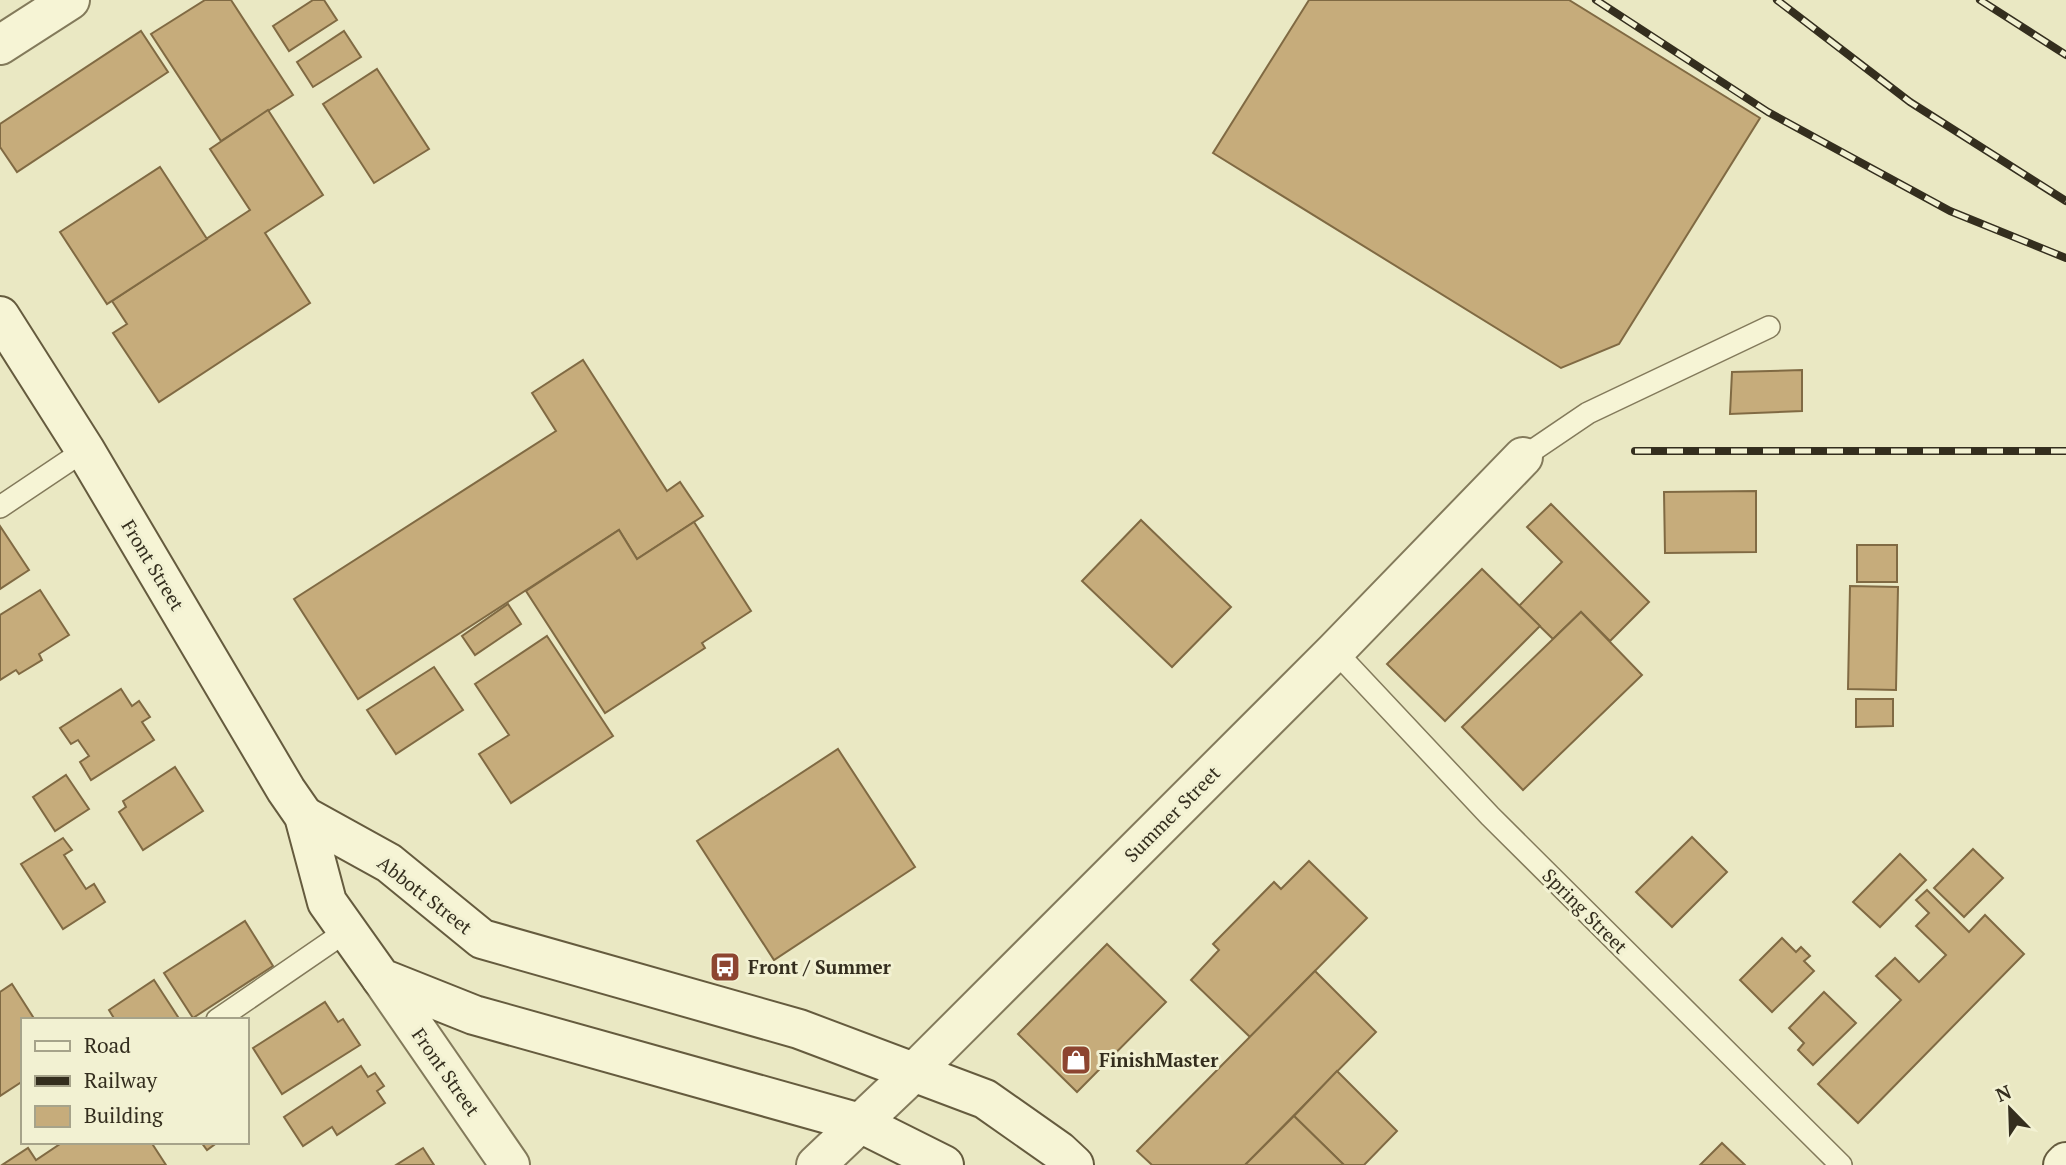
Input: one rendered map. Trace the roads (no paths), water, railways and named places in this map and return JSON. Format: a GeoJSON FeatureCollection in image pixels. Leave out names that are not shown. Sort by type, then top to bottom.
{"type":"FeatureCollection","features":[{"type":"Feature","properties":{"kind":"main road"},"geometry":{"type":"LineString","coordinates":[[0,45],[70,0]]}},
{"type":"Feature","properties":{"kind":"main road","name":"Front Street"},"geometry":{"type":"LineString","coordinates":[[0,316],[85,450],[304,816]]}},
{"type":"Feature","properties":{"kind":"main road","name":"Summer Street"},"geometry":{"type":"LineString","coordinates":[[816,1165],[914,1072],[1335,651],[1523,457]]}},
{"type":"Feature","properties":{"kind":"main road"},"geometry":{"type":"LineString","coordinates":[[304,816],[327,902],[381,978],[474,1015],[860,1123],[944,1165]]}},
{"type":"Feature","properties":{"kind":"main road","name":"Abbott Street"},"geometry":{"type":"LineString","coordinates":[[304,816],[389,863],[482,939],[799,1029],[985,1099],[1059,1151],[1074,1165]]}},
{"type":"Feature","properties":{"kind":"main road","name":"Front Street"},"geometry":{"type":"LineString","coordinates":[[381,978],[510,1165]]}},
{"type":"Feature","properties":{"kind":"lane"},"geometry":{"type":"LineString","coordinates":[[1523,457],[1588,413],[1769,327]]}},
{"type":"Feature","properties":{"kind":"lane"},"geometry":{"type":"LineString","coordinates":[[0,507],[85,450]]}},
{"type":"Feature","properties":{"kind":"lane","name":"Spring Street"},"geometry":{"type":"LineString","coordinates":[[1335,651],[1490,816],[1841,1165]]}},
{"type":"Feature","properties":{"kind":"lane"},"geometry":{"type":"LineString","coordinates":[[220,1018],[348,930]]}},
{"type":"Feature","properties":{"kind":"railway"},"geometry":{"type":"LineString","coordinates":[[1596,0],[1768,112],[1950,211],[2066,258]]}},
{"type":"Feature","properties":{"kind":"railway"},"geometry":{"type":"LineString","coordinates":[[1777,0],[1910,102],[2066,201]]}},
{"type":"Feature","properties":{"kind":"railway"},"geometry":{"type":"LineString","coordinates":[[1980,0],[2066,55]]}},
{"type":"Feature","properties":{"kind":"railway"},"geometry":{"type":"LineString","coordinates":[[1635,451],[2066,451]]}},
{"type":"Feature","properties":{"kind":"place","name":"Front / Summer"},"geometry":{"type":"Point","coordinates":[725,967]}},
{"type":"Feature","properties":{"kind":"place","name":"FinishMaster"},"geometry":{"type":"Point","coordinates":[1076,1060]}}]}
